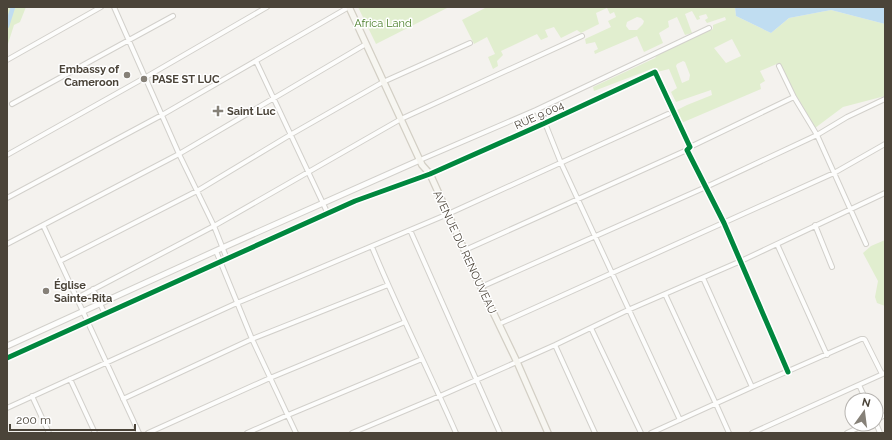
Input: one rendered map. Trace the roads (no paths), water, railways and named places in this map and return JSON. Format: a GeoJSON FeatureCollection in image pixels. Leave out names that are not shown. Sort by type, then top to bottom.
{"type":"FeatureCollection","features":[{"type":"Feature","properties":{"kind":"main road","name":"AVENUE DU RENOUVEAU"},"geometry":{"type":"LineString","coordinates":[[349,7],[421,163],[430,174],[517,362],[548,433]]}},
{"type":"Feature","properties":{"kind":"street"},"geometry":{"type":"LineString","coordinates":[[7,60],[101,7]]}},
{"type":"Feature","properties":{"kind":"street"},"geometry":{"type":"LineString","coordinates":[[114,7],[179,154],[214,226],[227,259]]}},
{"type":"Feature","properties":{"kind":"street"},"geometry":{"type":"LineString","coordinates":[[7,155],[267,7]]}},
{"type":"Feature","properties":{"kind":"street"},"geometry":{"type":"LineString","coordinates":[[7,198],[162,115],[349,7]]}},
{"type":"Feature","properties":{"kind":"street"},"geometry":{"type":"LineString","coordinates":[[12,104],[173,16]]}},
{"type":"Feature","properties":{"kind":"street","name":"RUE 9.004"},"geometry":{"type":"LineString","coordinates":[[421,163],[709,28]]}},
{"type":"Feature","properties":{"kind":"street"},"geometry":{"type":"LineString","coordinates":[[77,298],[214,226],[401,119],[582,36]]}},
{"type":"Feature","properties":{"kind":"street"},"geometry":{"type":"LineString","coordinates":[[60,261],[197,191],[290,135],[383,82],[470,43]]}},
{"type":"Feature","properties":{"kind":"street"},"geometry":{"type":"LineString","coordinates":[[7,244],[179,154],[366,44]]}},
{"type":"Feature","properties":{"kind":"street"},"geometry":{"type":"LineString","coordinates":[[256,61],[328,214]]}},
{"type":"Feature","properties":{"kind":"street"},"geometry":{"type":"LineString","coordinates":[[779,66],[794,97],[817,136],[866,244]]}},
{"type":"Feature","properties":{"kind":"street","name":"RUE 9.004"},"geometry":{"type":"LineString","coordinates":[[430,174],[655,72],[689,148]]}},
{"type":"Feature","properties":{"kind":"street"},"geometry":{"type":"LineString","coordinates":[[465,250],[578,200],[794,97]]}},
{"type":"Feature","properties":{"kind":"street"},"geometry":{"type":"LineString","coordinates":[[481,287],[817,136],[847,117],[885,99]]}},
{"type":"Feature","properties":{"kind":"street"},"geometry":{"type":"LineString","coordinates":[[536,110],[545,123],[561,163],[594,236],[680,420]]}},
{"type":"Feature","properties":{"kind":"street"},"geometry":{"type":"LineString","coordinates":[[7,408],[237,304],[448,214],[668,114]]}},
{"type":"Feature","properties":{"kind":"street"},"geometry":{"type":"LineString","coordinates":[[499,324],[834,173],[885,144]]}},
{"type":"Feature","properties":{"kind":"street"},"geometry":{"type":"LineString","coordinates":[[689,148],[741,261],[788,372]]}},
{"type":"Feature","properties":{"kind":"street"},"geometry":{"type":"LineString","coordinates":[[7,346],[323,203],[421,163]]}},
{"type":"Feature","properties":{"kind":"street"},"geometry":{"type":"LineString","coordinates":[[7,358],[355,202],[430,174]]}},
{"type":"Feature","properties":{"kind":"street"},"geometry":{"type":"LineString","coordinates":[[352,433],[555,345],[628,310],[741,261],[885,193]]}},
{"type":"Feature","properties":{"kind":"street"},"geometry":{"type":"LineString","coordinates":[[43,225],[139,433]]}},
{"type":"Feature","properties":{"kind":"street"},"geometry":{"type":"LineString","coordinates":[[815,225],[832,266]]}},
{"type":"Feature","properties":{"kind":"street"},"geometry":{"type":"LineString","coordinates":[[410,230],[500,433]]}},
{"type":"Feature","properties":{"kind":"street"},"geometry":{"type":"LineString","coordinates":[[777,244],[827,355]]}},
{"type":"Feature","properties":{"kind":"street"},"geometry":{"type":"LineString","coordinates":[[372,247],[456,433]]}},
{"type":"Feature","properties":{"kind":"street"},"geometry":{"type":"LineString","coordinates":[[216,251],[252,339],[296,433]]}},
{"type":"Feature","properties":{"kind":"street"},"geometry":{"type":"LineString","coordinates":[[703,278],[752,387]]}},
{"type":"Feature","properties":{"kind":"street"},"geometry":{"type":"LineString","coordinates":[[123,399],[252,339],[388,285]]}},
{"type":"Feature","properties":{"kind":"street"},"geometry":{"type":"LineString","coordinates":[[93,289],[105,314]]}},
{"type":"Feature","properties":{"kind":"street"},"geometry":{"type":"LineString","coordinates":[[665,294],[729,433]]}},
{"type":"Feature","properties":{"kind":"street"},"geometry":{"type":"LineString","coordinates":[[148,433],[270,378],[405,322]]}},
{"type":"Feature","properties":{"kind":"street"},"geometry":{"type":"LineString","coordinates":[[591,328],[641,433]]}},
{"type":"Feature","properties":{"kind":"street"},"geometry":{"type":"LineString","coordinates":[[651,433],[752,387],[864,339],[884,373],[752,433]]}},
{"type":"Feature","properties":{"kind":"street"},"geometry":{"type":"LineString","coordinates":[[555,345],[595,433]]}},
{"type":"Feature","properties":{"kind":"street"},"geometry":{"type":"LineString","coordinates":[[247,433],[422,359]]}},
{"type":"Feature","properties":{"kind":"street"},"geometry":{"type":"LineString","coordinates":[[70,379],[95,433]]}},
{"type":"Feature","properties":{"kind":"street"},"geometry":{"type":"LineString","coordinates":[[859,385],[862,392]]}},
{"type":"Feature","properties":{"kind":"street"},"geometry":{"type":"LineString","coordinates":[[32,396],[49,433]]}},
{"type":"Feature","properties":{"kind":"water"},"geometry":{"type":"Polygon","coordinates":[[[735,7],[885,7],[885,24],[831,10],[789,18],[771,33],[736,16],[735,7]]]}},
{"type":"Feature","properties":{"kind":"waterway"},"geometry":{"type":"LineString","coordinates":[[7,26],[13,7]]}},
{"type":"Feature","properties":{"kind":"place","name":"Embassy of Cameroon"},"geometry":{"type":"Point","coordinates":[127,75]}},
{"type":"Feature","properties":{"kind":"place","name":"PASE ST LUC"},"geometry":{"type":"Point","coordinates":[144,79]}},
{"type":"Feature","properties":{"kind":"place","name":"Saint Luc"},"geometry":{"type":"Point","coordinates":[218,111]}},
{"type":"Feature","properties":{"kind":"place","name":"Église Sainte-Rita"},"geometry":{"type":"Point","coordinates":[46,291]}},
{"type":"Feature","properties":{"kind":"park label","name":"Africa Land"},"geometry":{"type":"Point","coordinates":[383,23]}}]}
